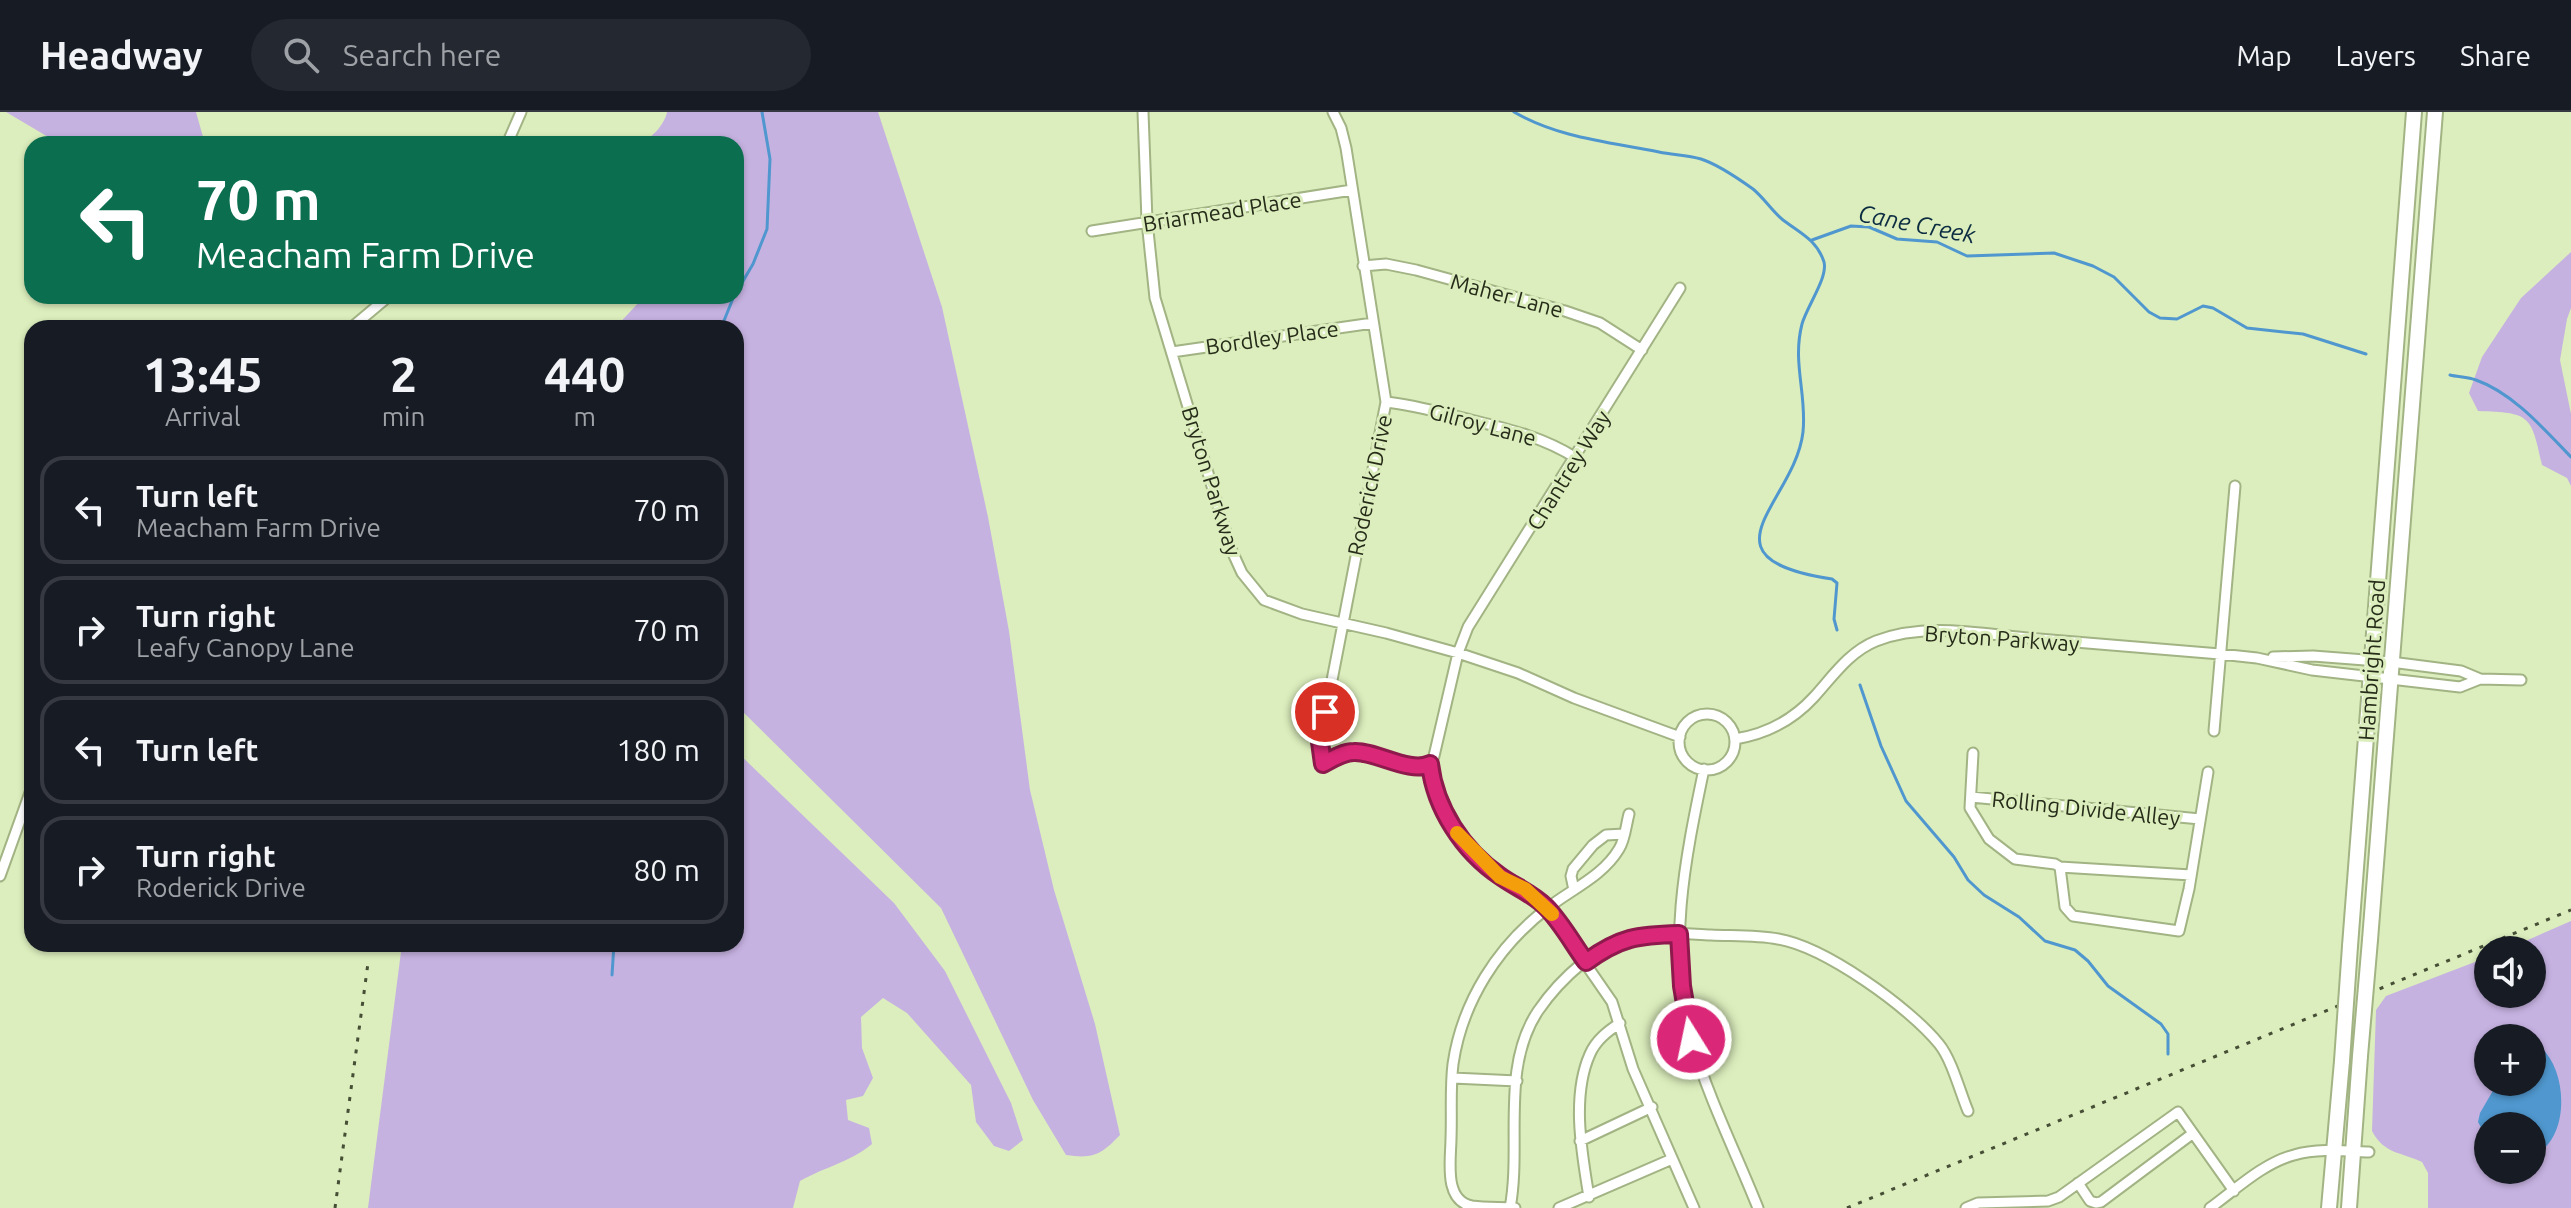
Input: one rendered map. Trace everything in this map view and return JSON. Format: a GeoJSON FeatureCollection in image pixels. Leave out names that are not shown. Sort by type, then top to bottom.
{"type":"FeatureCollection","features":[{"type":"Feature","properties":{"kind":"street"},"geometry":{"type":"LineString","coordinates":[[510,136],[521,112]]}},
{"type":"Feature","properties":{"kind":"street","name":"Bryton Parkway"},"geometry":{"type":"LineString","coordinates":[[1143,112],[1147,223],[1155,298],[1231,549],[1242,573],[1264,600],[1302,614],[1458,653],[1518,673],[1574,698],[1680,737]]}},
{"type":"Feature","properties":{"kind":"street","name":"Roderick Drive"},"geometry":{"type":"LineString","coordinates":[[1333,112],[1341,128],[1386,402],[1320,742],[1323,764],[1354,752],[1417,767],[1430,764]]}},
{"type":"Feature","properties":{"kind":"street","name":"Hambright Road"},"geometry":{"type":"LineString","coordinates":[[2329,1208],[2414,112]]}},
{"type":"Feature","properties":{"kind":"street","name":"Hambright Road"},"geometry":{"type":"LineString","coordinates":[[2349,1208],[2435,112]]}},
{"type":"Feature","properties":{"kind":"street","name":"Briarmead Place"},"geometry":{"type":"LineString","coordinates":[[1092,231],[1352,190]]}},
{"type":"Feature","properties":{"kind":"street","name":"Maher Lane"},"geometry":{"type":"LineString","coordinates":[[1363,266],[1386,264],[1416,270],[1565,311],[1600,323],[1642,350]]}},
{"type":"Feature","properties":{"kind":"street","name":"Chantrey Way"},"geometry":{"type":"LineString","coordinates":[[1430,764],[1458,653],[1468,627],[1680,288]]}},
{"type":"Feature","properties":{"kind":"street"},"geometry":{"type":"LineString","coordinates":[[360,320],[380,304]]}},
{"type":"Feature","properties":{"kind":"street","name":"Bordley Place"},"geometry":{"type":"LineString","coordinates":[[1172,352],[1373,323]]}},
{"type":"Feature","properties":{"kind":"street","name":"Gilroy Lane"},"geometry":{"type":"LineString","coordinates":[[1386,402],[1413,405],[1532,436],[1554,444],[1576,458]]}},
{"type":"Feature","properties":{"kind":"street"},"geometry":{"type":"LineString","coordinates":[[2214,731],[2235,486]]}},
{"type":"Feature","properties":{"kind":"street","name":"Bryton Parkway"},"geometry":{"type":"LineString","coordinates":[[1735,739],[1775,729],[1812,699],[1833,672],[1855,653],[1874,641],[1905,632],[1969,633],[2220,654],[2312,670],[2460,687],[2480,679]]}},
{"type":"Feature","properties":{"kind":"street","name":"Bryton Parkway"},"geometry":{"type":"LineString","coordinates":[[2257,658],[2313,656],[2391,662],[2461,671],[2480,679]]}},
{"type":"Feature","properties":{"kind":"street"},"geometry":{"type":"LineString","coordinates":[[2480,679],[2521,680]]}},
{"type":"Feature","properties":{"kind":"street"},"geometry":{"type":"LineString","coordinates":[[1704,714],[1721,717],[1728,723],[1735,739],[1735,748],[1726,763],[1718,768],[1704,769],[1692,766],[1686,760],[1680,737],[1688,721],[1704,714]]}},
{"type":"Feature","properties":{"kind":"street"},"geometry":{"type":"LineString","coordinates":[[1973,753],[1970,808],[1989,839],[2015,859],[2060,867],[2191,875]]}},
{"type":"Feature","properties":{"kind":"street"},"geometry":{"type":"LineString","coordinates":[[1430,764],[1432,780],[1453,829],[1500,877],[1525,889],[1547,908],[1612,1002],[1633,1069],[1694,1208]]}},
{"type":"Feature","properties":{"kind":"street"},"geometry":{"type":"LineString","coordinates":[[1704,769],[1689,839],[1679,934],[1682,986],[1691,1039],[1710,1094],[1757,1206]]}},
{"type":"Feature","properties":{"kind":"street"},"geometry":{"type":"LineString","coordinates":[[2060,867],[2065,907],[2073,916],[2179,931],[2208,772]]}},
{"type":"Feature","properties":{"kind":"street","name":"Rolling Divide Alley"},"geometry":{"type":"LineString","coordinates":[[1971,797],[2200,819]]}},
{"type":"Feature","properties":{"kind":"street"},"geometry":{"type":"LineString","coordinates":[[0,876],[24,809]]}},
{"type":"Feature","properties":{"kind":"street"},"geometry":{"type":"LineString","coordinates":[[1629,814],[1620,849],[1600,871],[1523,928],[1495,961],[1471,1001],[1463,1022],[1453,1078],[1451,1176],[1455,1194],[1463,1204],[1512,1208],[1517,1081],[1527,1032],[1539,1010],[1564,981],[1604,948],[1637,935],[1779,939],[1821,954],[1910,1013],[1942,1047],[1968,1111]]}},
{"type":"Feature","properties":{"kind":"street"},"geometry":{"type":"LineString","coordinates":[[1574,890],[1573,869],[1593,845],[1606,835],[1624,834]]}},
{"type":"Feature","properties":{"kind":"street"},"geometry":{"type":"LineString","coordinates":[[1589,1197],[1580,1141],[1582,1086],[1589,1054],[1607,1032],[1620,1023]]}},
{"type":"Feature","properties":{"kind":"street"},"geometry":{"type":"LineString","coordinates":[[1453,1078],[1517,1081]]}},
{"type":"Feature","properties":{"kind":"street"},"geometry":{"type":"LineString","coordinates":[[1580,1141],[1652,1107]]}},
{"type":"Feature","properties":{"kind":"street"},"geometry":{"type":"LineString","coordinates":[[1966,1208],[1978,1203],[2048,1201],[2059,1197],[2174,1113],[2182,1114],[2192,1134],[2234,1191]]}},
{"type":"Feature","properties":{"kind":"street"},"geometry":{"type":"LineString","coordinates":[[2078,1183],[2090,1201],[2101,1202],[2192,1134]]}},
{"type":"Feature","properties":{"kind":"street"},"geometry":{"type":"LineString","coordinates":[[2210,1208],[2265,1169],[2292,1155],[2333,1151],[2369,1152]]}},
{"type":"Feature","properties":{"kind":"street"},"geometry":{"type":"LineString","coordinates":[[1559,1208],[1672,1159]]}},
{"type":"Feature","properties":{"kind":"shaded area"},"geometry":{"type":"Polygon","coordinates":[[[6,112],[196,112],[203,136],[46,136],[6,112]]]}},
{"type":"Feature","properties":{"kind":"shaded area"},"geometry":{"type":"Polygon","coordinates":[[[667,112],[878,112],[942,307],[988,517],[1009,631],[1030,790],[1054,890],[1095,1024],[1120,1135],[1096,1154],[1066,1155],[1033,1100],[941,908],[744,713],[744,320],[622,320],[637,304],[744,304],[744,136],[652,136],[667,112]]]}},
{"type":"Feature","properties":{"kind":"shaded area"},"geometry":{"type":"Polygon","coordinates":[[[2571,252],[2571,308],[2560,360],[2571,414],[2571,486],[2567,478],[2542,465],[2535,435],[2525,420],[2508,413],[2478,411],[2469,393],[2482,357],[2521,298],[2571,252]]]}},
{"type":"Feature","properties":{"kind":"shaded area"},"geometry":{"type":"Polygon","coordinates":[[[744,759],[894,903],[945,971],[1011,1103],[1023,1140],[1009,1151],[994,1146],[976,1122],[971,1085],[907,1013],[883,998],[861,1017],[862,1048],[873,1078],[863,1096],[846,1100],[848,1120],[869,1128],[872,1144],[800,1181],[793,1208],[368,1208],[401,952],[744,952],[744,759]]]}},
{"type":"Feature","properties":{"kind":"shaded area"},"geometry":{"type":"Polygon","coordinates":[[[2571,921],[2571,1208],[2428,1208],[2428,1173],[2422,1162],[2388,1148],[2372,1131],[2376,1010],[2386,996],[2474,962],[2474,1008],[2546,1008],[2546,936],[2537,936],[2571,921]]]}},
{"type":"Feature","properties":{"kind":"water"},"geometry":{"type":"Polygon","coordinates":[[[2546,1053],[2554,1066],[2561,1101],[2554,1135],[2546,1147],[2546,1112],[2481,1112],[2490,1096],[2546,1096],[2546,1053]]]}},
{"type":"Feature","properties":{"kind":"waterway"},"geometry":{"type":"LineString","coordinates":[[744,279],[767,229],[770,159],[762,112]]}},
{"type":"Feature","properties":{"kind":"waterway"},"geometry":{"type":"LineString","coordinates":[[1514,112],[1566,133],[1707,161],[1753,189],[1821,254],[1824,269],[1799,338],[1803,432],[1796,458],[1762,524],[1760,542],[1768,557],[1791,570],[1832,579],[1837,583],[1834,619],[1837,630]]}},
{"type":"Feature","properties":{"kind":"waterway","name":"Cane Creek"},"geometry":{"type":"LineString","coordinates":[[1812,240],[1851,226],[1869,227],[1897,239],[1937,242],[1967,256],[2054,253],[2093,266],[2114,277],[2149,312],[2160,318],[2177,319],[2203,306],[2213,308],[2247,328],[2303,334],[2366,354]]}},
{"type":"Feature","properties":{"kind":"waterway"},"geometry":{"type":"LineString","coordinates":[[724,320],[731,304]]}},
{"type":"Feature","properties":{"kind":"waterway","name":"Cane Creek"},"geometry":{"type":"LineString","coordinates":[[2450,375],[2476,380],[2503,394],[2571,457]]}},
{"type":"Feature","properties":{"kind":"waterway"},"geometry":{"type":"LineString","coordinates":[[1860,685],[1881,746],[1906,801],[1954,857],[1968,880],[1984,895],[2019,917],[2045,941],[2075,950],[2108,986],[2161,1024],[2168,1034],[2168,1054]]}},
{"type":"Feature","properties":{"kind":"waterway"},"geometry":{"type":"LineString","coordinates":[[612,975],[613,952]]}},
{"type":"Feature","properties":{"kind":"railway"},"geometry":{"type":"LineString","coordinates":[[1847,1208],[2571,910]]}},
{"type":"Feature","properties":{"kind":"railway"},"geometry":{"type":"LineString","coordinates":[[335,1208],[368,963]]}},
{"type":"Feature","properties":{"kind":"slow traffic"},"geometry":{"type":"LineString","coordinates":[[1457,833],[1500,877],[1525,889],[1552,914]]}},
{"type":"Feature","properties":{"kind":"route"},"geometry":{"type":"LineString","coordinates":[[1325,712],[1320,742],[1323,764],[1354,752],[1417,767],[1430,764],[1432,780],[1453,829],[1500,877],[1525,889],[1547,908],[1586,962],[1604,948],[1637,935],[1679,934],[1682,986],[1691,1039]]}}]}
